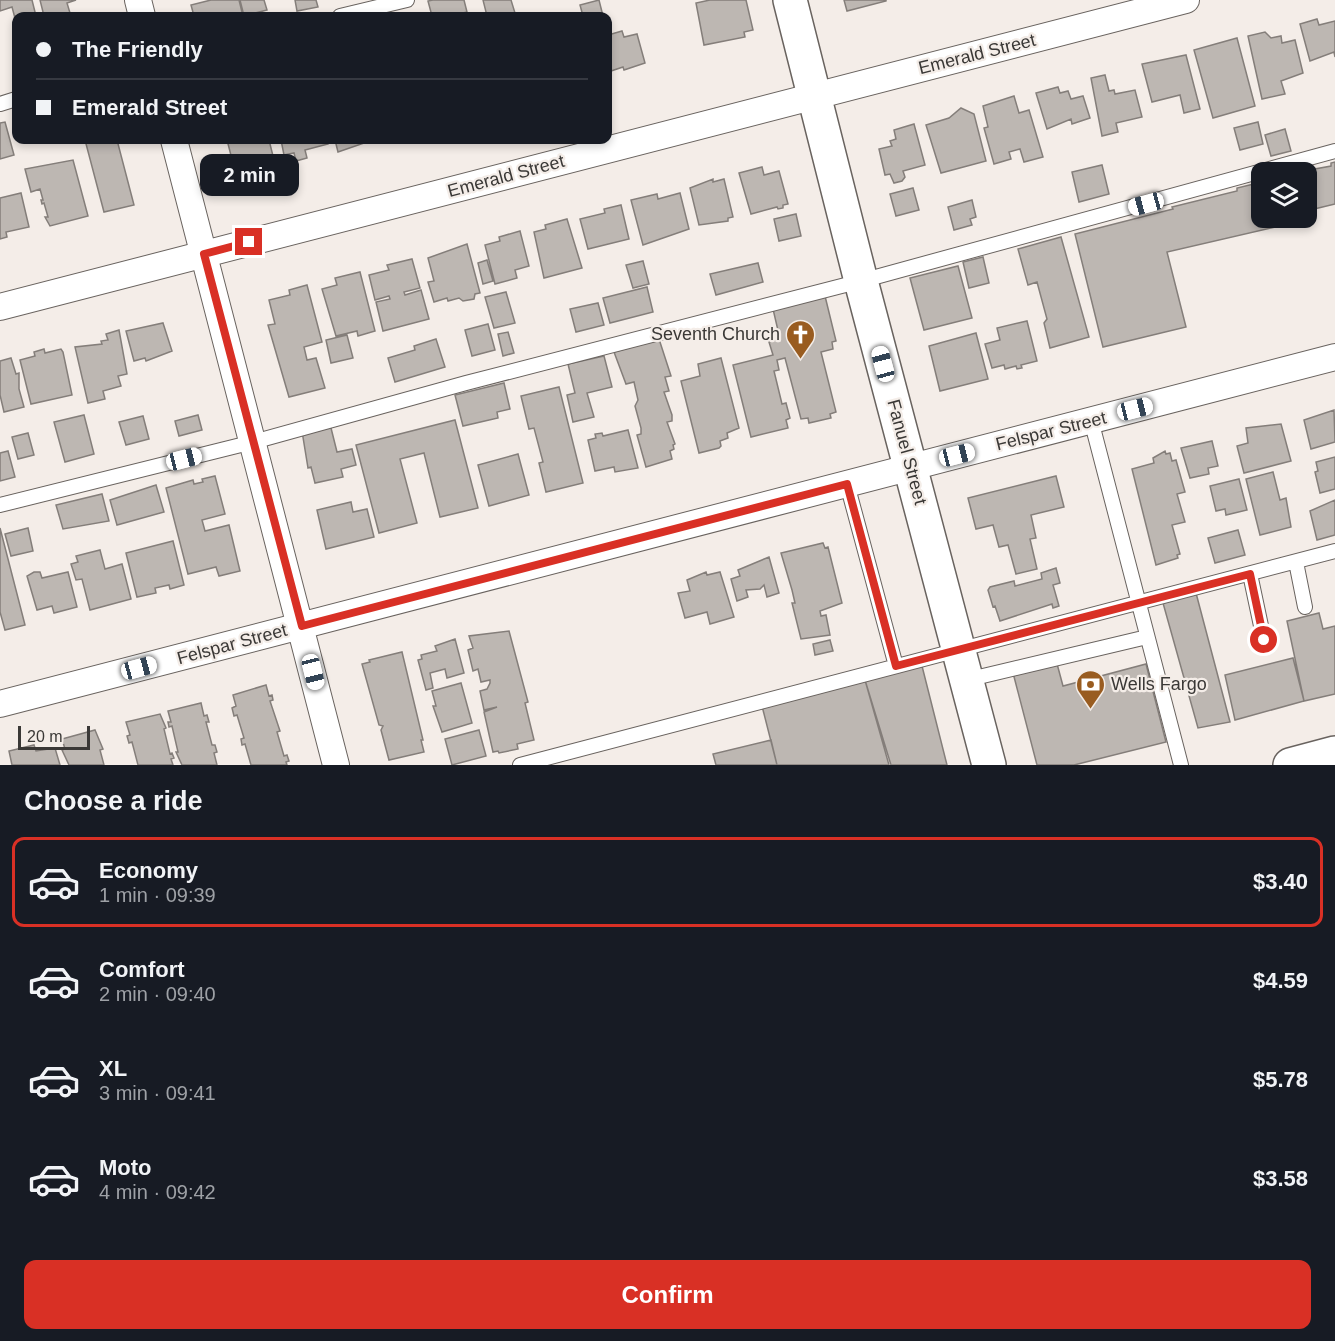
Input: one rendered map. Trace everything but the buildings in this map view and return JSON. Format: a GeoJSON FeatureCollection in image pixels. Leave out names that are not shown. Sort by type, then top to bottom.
{"type":"FeatureCollection","features":[{"type":"Feature","properties":{"kind":"street","name":"Fanuel Street"},"geometry":{"type":"LineString","coordinates":[[790,0],[861,281],[912,466],[989,765]]}},
{"type":"Feature","properties":{"kind":"street","name":"Emerald Street"},"geometry":{"type":"LineString","coordinates":[[0,307],[1186,0]]}},
{"type":"Feature","properties":{"kind":"street"},"geometry":{"type":"LineString","coordinates":[[175,144],[302,626],[336,765]]}},
{"type":"Feature","properties":{"kind":"street","name":"Felspar Street"},"geometry":{"type":"LineString","coordinates":[[0,704],[1335,357]]}},
{"type":"Feature","properties":{"kind":"street"},"geometry":{"type":"LineString","coordinates":[[1290,765],[1335,753]]}},
{"type":"Feature","properties":{"kind":"lane"},"geometry":{"type":"LineString","coordinates":[[357,12],[407,0]]}},
{"type":"Feature","properties":{"kind":"lane"},"geometry":{"type":"LineString","coordinates":[[0,505],[253,442],[466,383],[861,281],[1335,151]]}},
{"type":"Feature","properties":{"kind":"lane"},"geometry":{"type":"LineString","coordinates":[[1091,420],[1181,765]]}},
{"type":"Feature","properties":{"kind":"lane"},"geometry":{"type":"LineString","coordinates":[[847,484],[896,666]]}},
{"type":"Feature","properties":{"kind":"lane"},"geometry":{"type":"LineString","coordinates":[[962,665],[1138,603],[1335,551]]}},
{"type":"Feature","properties":{"kind":"lane"},"geometry":{"type":"LineString","coordinates":[[1296,562],[1305,607]]}},
{"type":"Feature","properties":{"kind":"lane"},"geometry":{"type":"LineString","coordinates":[[1250,574],[1264,640]]}},
{"type":"Feature","properties":{"kind":"lane"},"geometry":{"type":"LineString","coordinates":[[520,765],[896,666],[962,665],[1147,637]]}},
{"type":"Feature","properties":{"kind":"place","name":"Seventh Church"},"geometry":{"type":"Point","coordinates":[801,360]}},
{"type":"Feature","properties":{"kind":"place","name":"Wells Fargo"},"geometry":{"type":"Point","coordinates":[1090,710]}},
{"type":"Feature","properties":{"kind":"route"},"geometry":{"type":"LineString","coordinates":[[249,242],[204,254],[302,626],[847,484],[896,666],[1250,574],[1264,640]]}}]}
